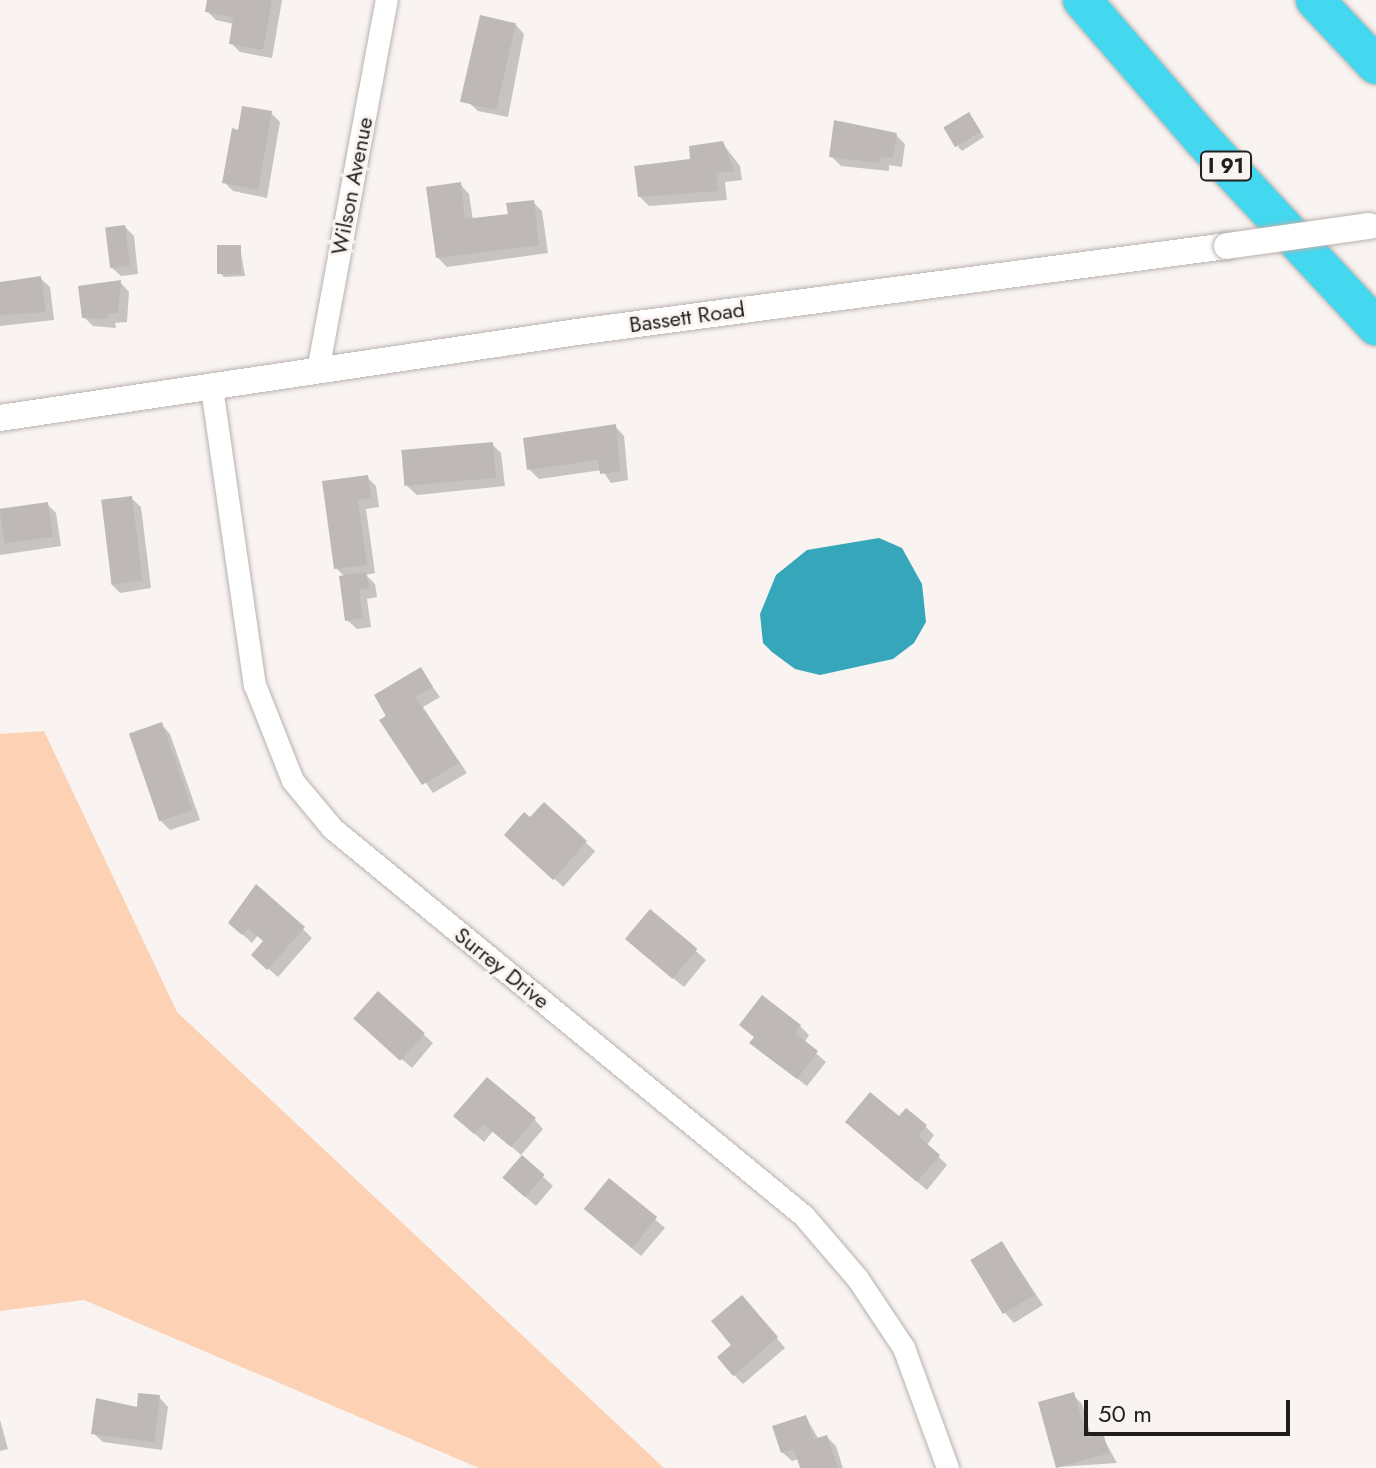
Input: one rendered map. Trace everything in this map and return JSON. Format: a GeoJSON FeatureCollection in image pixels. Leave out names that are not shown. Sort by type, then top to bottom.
{"type":"FeatureCollection","features":[{"type":"Feature","properties":{"kind":"highway","name":"I 91"},"geometry":{"type":"LineString","coordinates":[[1082,0],[1220,160],[1376,326]]}},
{"type":"Feature","properties":{"kind":"highway"},"geometry":{"type":"LineString","coordinates":[[1315,0],[1376,65]]}},
{"type":"Feature","properties":{"kind":"street","name":"Wilson Avenue"},"geometry":{"type":"LineString","coordinates":[[318,371],[387,0]]}},
{"type":"Feature","properties":{"kind":"street","name":"Bassett Road"},"geometry":{"type":"LineString","coordinates":[[0,418],[318,371],[1373,226]]}},
{"type":"Feature","properties":{"kind":"street","name":"Surrey Drive"},"geometry":{"type":"LineString","coordinates":[[212,388],[255,685],[293,781],[333,829],[804,1216],[858,1279],[904,1348],[948,1468]]}},
{"type":"Feature","properties":{"kind":"shaded area"},"geometry":{"type":"Polygon","coordinates":[[[44,731],[177,1012],[664,1468],[479,1468],[84,1300],[0,1311],[0,734],[44,731]]]}},
{"type":"Feature","properties":{"kind":"water"},"geometry":{"type":"Polygon","coordinates":[[[879,538],[902,548],[922,584],[926,622],[914,643],[893,659],[820,675],[795,669],[763,643],[760,614],[776,575],[807,550],[879,538]]]}},
{"type":"Feature","properties":{"kind":"building"},"geometry":{"type":"Polygon","coordinates":[[[207,0],[272,0],[263,50],[229,44],[233,17],[205,12],[207,0]]]}},
{"type":"Feature","properties":{"kind":"building"},"geometry":{"type":"Polygon","coordinates":[[[480,15],[516,23],[496,110],[460,102],[480,15]]]}},
{"type":"Feature","properties":{"kind":"building"},"geometry":{"type":"Polygon","coordinates":[[[242,106],[272,111],[258,190],[222,183],[232,128],[238,130],[242,106]]]}},
{"type":"Feature","properties":{"kind":"building"},"geometry":{"type":"Polygon","coordinates":[[[969,112],[981,132],[955,147],[943,127],[969,112]]]}},
{"type":"Feature","properties":{"kind":"building"},"geometry":{"type":"Polygon","coordinates":[[[834,120],[897,133],[893,158],[881,157],[880,163],[829,157],[834,120]]]}},
{"type":"Feature","properties":{"kind":"building"},"geometry":{"type":"Polygon","coordinates":[[[723,141],[734,171],[716,173],[718,191],[638,197],[634,166],[690,159],[689,146],[723,141]]]}},
{"type":"Feature","properties":{"kind":"building"},"geometry":{"type":"Polygon","coordinates":[[[461,182],[465,219],[508,214],[506,203],[534,200],[539,245],[436,258],[426,187],[461,182]]]}},
{"type":"Feature","properties":{"kind":"building"},"geometry":{"type":"Polygon","coordinates":[[[125,225],[130,266],[110,268],[105,227],[125,225]]]}},
{"type":"Feature","properties":{"kind":"building"},"geometry":{"type":"Polygon","coordinates":[[[217,245],[241,245],[241,274],[217,274],[217,245]]]}},
{"type":"Feature","properties":{"kind":"building"},"geometry":{"type":"Polygon","coordinates":[[[41,276],[46,312],[0,315],[0,282],[41,276]]]}},
{"type":"Feature","properties":{"kind":"building"},"geometry":{"type":"Polygon","coordinates":[[[121,280],[118,313],[107,314],[108,319],[82,318],[78,286],[121,280]]]}},
{"type":"Feature","properties":{"kind":"building"},"geometry":{"type":"Polygon","coordinates":[[[616,424],[620,471],[600,474],[598,460],[527,470],[523,438],[616,424]]]}},
{"type":"Feature","properties":{"kind":"building"},"geometry":{"type":"Polygon","coordinates":[[[493,442],[496,478],[404,486],[401,450],[493,442]]]}},
{"type":"Feature","properties":{"kind":"building"},"geometry":{"type":"Polygon","coordinates":[[[368,475],[371,498],[358,500],[367,565],[334,569],[322,481],[368,475]]]}},
{"type":"Feature","properties":{"kind":"building"},"geometry":{"type":"Polygon","coordinates":[[[132,496],[142,580],[112,584],[101,500],[132,496]]]}},
{"type":"Feature","properties":{"kind":"building"},"geometry":{"type":"Polygon","coordinates":[[[48,502],[53,537],[4,543],[0,509],[48,502]]]}},
{"type":"Feature","properties":{"kind":"building"},"geometry":{"type":"Polygon","coordinates":[[[366,572],[369,588],[359,590],[363,618],[345,621],[339,576],[366,572]]]}},
{"type":"Feature","properties":{"kind":"building"},"geometry":{"type":"Polygon","coordinates":[[[421,667],[433,687],[415,697],[459,763],[422,785],[379,720],[386,716],[374,695],[421,667]]]}},
{"type":"Feature","properties":{"kind":"building"},"geometry":{"type":"Polygon","coordinates":[[[162,722],[192,810],[159,821],[129,733],[162,722]]]}},
{"type":"Feature","properties":{"kind":"building"},"geometry":{"type":"Polygon","coordinates":[[[544,802],[587,841],[553,880],[504,835],[524,812],[530,817],[544,802]]]}},
{"type":"Feature","properties":{"kind":"building"},"geometry":{"type":"Polygon","coordinates":[[[256,884],[305,927],[267,970],[251,955],[263,941],[248,928],[242,935],[228,923],[256,884]]]}},
{"type":"Feature","properties":{"kind":"building"},"geometry":{"type":"Polygon","coordinates":[[[650,909],[697,949],[672,979],[625,939],[650,909]]]}},
{"type":"Feature","properties":{"kind":"building"},"geometry":{"type":"Polygon","coordinates":[[[378,991],[425,1033],[400,1061],[353,1018],[378,991]]]}},
{"type":"Feature","properties":{"kind":"building"},"geometry":{"type":"Polygon","coordinates":[[[762,995],[801,1025],[795,1033],[818,1051],[797,1079],[749,1043],[754,1037],[739,1025],[762,995]]]}},
{"type":"Feature","properties":{"kind":"building"},"geometry":{"type":"Polygon","coordinates":[[[487,1077],[536,1118],[511,1147],[483,1124],[474,1134],[453,1116],[487,1077]]]}},
{"type":"Feature","properties":{"kind":"building"},"geometry":{"type":"Polygon","coordinates":[[[870,1092],[899,1116],[906,1108],[927,1125],[918,1136],[940,1155],[917,1182],[845,1122],[870,1092]]]}},
{"type":"Feature","properties":{"kind":"building"},"geometry":{"type":"Polygon","coordinates":[[[522,1155],[545,1175],[525,1197],[502,1178],[522,1155]]]}},
{"type":"Feature","properties":{"kind":"building"},"geometry":{"type":"Polygon","coordinates":[[[609,1178],[657,1217],[632,1248],[584,1209],[609,1178]]]}},
{"type":"Feature","properties":{"kind":"building"},"geometry":{"type":"Polygon","coordinates":[[[1002,1241],[1034,1295],[1003,1314],[970,1260],[1002,1241]]]}},
{"type":"Feature","properties":{"kind":"building"},"geometry":{"type":"Polygon","coordinates":[[[742,1295],[778,1337],[733,1376],[717,1357],[731,1345],[711,1321],[742,1295]]]}},
{"type":"Feature","properties":{"kind":"building"},"geometry":{"type":"Polygon","coordinates":[[[1074,1392],[1087,1438],[1103,1433],[1109,1453],[1056,1468],[1038,1402],[1074,1392]]]}},
{"type":"Feature","properties":{"kind":"building"},"geometry":{"type":"Polygon","coordinates":[[[138,1393],[160,1395],[154,1442],[91,1434],[96,1398],[137,1407],[138,1393]]]}},
{"type":"Feature","properties":{"kind":"building"},"geometry":{"type":"Polygon","coordinates":[[[806,1415],[814,1439],[827,1435],[838,1468],[800,1468],[794,1449],[781,1453],[772,1426],[806,1415]]]}}]}
